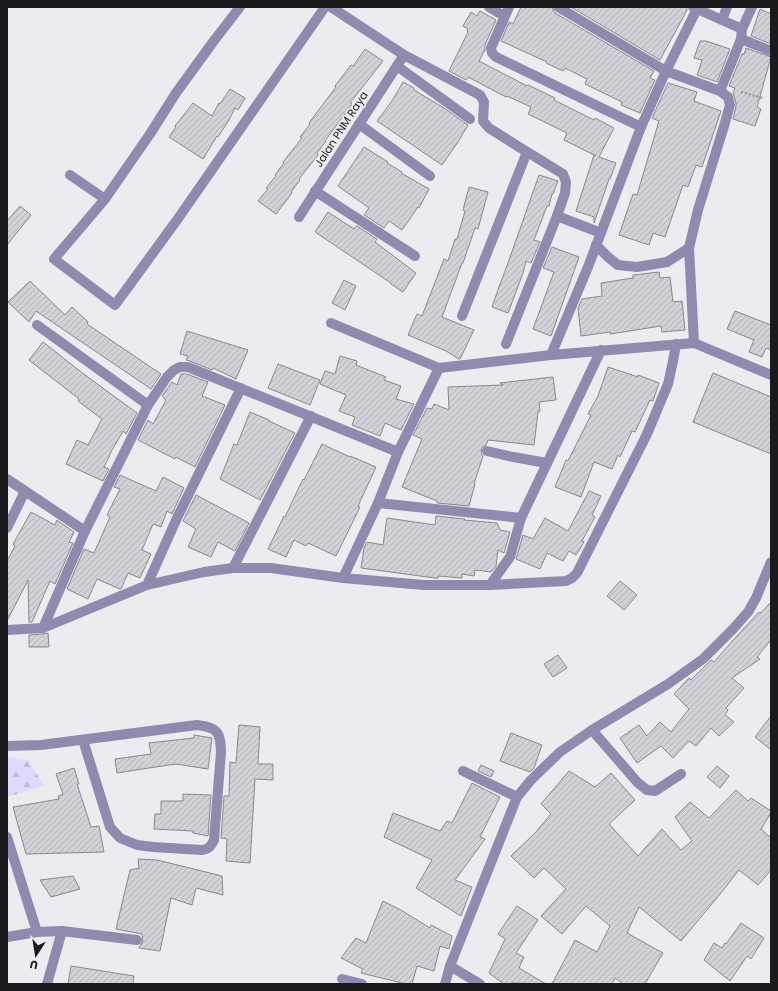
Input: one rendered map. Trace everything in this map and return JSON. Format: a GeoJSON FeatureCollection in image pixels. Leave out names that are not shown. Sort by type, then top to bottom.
{"type":"FeatureCollection","features":[{"type":"Feature","properties":{"kind":"street"},"geometry":{"type":"LineString","coordinates":[[240,7],[176,93],[150,134],[104,199],[54,259],[115,305],[177,220],[325,7]]}},
{"type":"Feature","properties":{"kind":"street"},"geometry":{"type":"LineString","coordinates":[[331,7],[404,55],[480,95],[484,102],[483,121],[489,128],[563,174],[566,182],[563,199],[506,344]]}},
{"type":"Feature","properties":{"kind":"street"},"geometry":{"type":"LineString","coordinates":[[489,7],[507,12],[491,48],[492,53],[496,57],[640,127]]}},
{"type":"Feature","properties":{"kind":"street"},"geometry":{"type":"LineString","coordinates":[[558,7],[666,70],[720,91],[728,97],[730,104],[698,210],[689,248],[694,343]]}},
{"type":"Feature","properties":{"kind":"street"},"geometry":{"type":"LineString","coordinates":[[722,20],[727,7]]}},
{"type":"Feature","properties":{"kind":"street"},"geometry":{"type":"LineString","coordinates":[[720,91],[752,7]]}},
{"type":"Feature","properties":{"kind":"street"},"geometry":{"type":"LineString","coordinates":[[551,355],[588,267],[640,127],[695,8],[722,20],[741,34],[771,51]]}},
{"type":"Feature","properties":{"kind":"street","name":"Jalan PNM Raya"},"geometry":{"type":"LineString","coordinates":[[299,217],[404,55]]}},
{"type":"Feature","properties":{"kind":"street"},"geometry":{"type":"LineString","coordinates":[[397,66],[470,119]]}},
{"type":"Feature","properties":{"kind":"street"},"geometry":{"type":"LineString","coordinates":[[359,124],[430,176]]}},
{"type":"Feature","properties":{"kind":"street"},"geometry":{"type":"LineString","coordinates":[[462,316],[527,152]]}},
{"type":"Feature","properties":{"kind":"street"},"geometry":{"type":"LineString","coordinates":[[70,175],[104,199]]}},
{"type":"Feature","properties":{"kind":"street"},"geometry":{"type":"LineString","coordinates":[[315,191],[415,256]]}},
{"type":"Feature","properties":{"kind":"street"},"geometry":{"type":"LineString","coordinates":[[557,216],[601,233]]}},
{"type":"Feature","properties":{"kind":"street"},"geometry":{"type":"LineString","coordinates":[[596,244],[618,265],[637,267],[667,262],[689,248]]}},
{"type":"Feature","properties":{"kind":"street"},"geometry":{"type":"LineString","coordinates":[[331,323],[439,368],[601,350],[694,343],[771,375]]}},
{"type":"Feature","properties":{"kind":"street"},"geometry":{"type":"LineString","coordinates":[[37,325],[148,406]]}},
{"type":"Feature","properties":{"kind":"street"},"geometry":{"type":"LineString","coordinates":[[7,630],[43,628],[147,585],[204,572],[233,568],[271,568],[342,578],[424,585],[490,585],[566,581],[577,573],[647,434],[668,384],[676,344]]}},
{"type":"Feature","properties":{"kind":"street"},"geometry":{"type":"LineString","coordinates":[[490,585],[510,557],[521,518],[601,350]]}},
{"type":"Feature","properties":{"kind":"street"},"geometry":{"type":"LineString","coordinates":[[43,628],[86,531],[148,406],[166,377],[180,367],[188,367],[398,452]]}},
{"type":"Feature","properties":{"kind":"street"},"geometry":{"type":"LineString","coordinates":[[342,578],[378,503],[398,452],[439,368]]}},
{"type":"Feature","properties":{"kind":"street"},"geometry":{"type":"LineString","coordinates":[[147,585],[177,518],[241,388]]}},
{"type":"Feature","properties":{"kind":"street"},"geometry":{"type":"LineString","coordinates":[[233,568],[311,416]]}},
{"type":"Feature","properties":{"kind":"street"},"geometry":{"type":"LineString","coordinates":[[487,451],[548,463]]}},
{"type":"Feature","properties":{"kind":"street"},"geometry":{"type":"LineString","coordinates":[[7,479],[86,531]]}},
{"type":"Feature","properties":{"kind":"street"},"geometry":{"type":"LineString","coordinates":[[7,528],[25,491]]}},
{"type":"Feature","properties":{"kind":"street"},"geometry":{"type":"LineString","coordinates":[[378,503],[521,518]]}},
{"type":"Feature","properties":{"kind":"street"},"geometry":{"type":"LineString","coordinates":[[445,984],[450,966],[517,797],[531,780],[560,752],[592,730],[668,684],[703,659],[748,612],[756,598],[771,562]]}},
{"type":"Feature","properties":{"kind":"street"},"geometry":{"type":"LineString","coordinates":[[7,746],[83,740],[197,725],[212,728],[217,732],[221,740],[221,752],[214,840],[211,846],[208,849],[202,850],[154,848],[137,845],[120,838],[110,827],[83,740]]}},
{"type":"Feature","properties":{"kind":"street"},"geometry":{"type":"LineString","coordinates":[[592,730],[638,783],[646,790],[655,791],[681,774]]}},
{"type":"Feature","properties":{"kind":"street"},"geometry":{"type":"LineString","coordinates":[[463,771],[517,797]]}},
{"type":"Feature","properties":{"kind":"street"},"geometry":{"type":"LineString","coordinates":[[7,837],[37,932]]}},
{"type":"Feature","properties":{"kind":"street"},"geometry":{"type":"LineString","coordinates":[[47,984],[62,931]]}},
{"type":"Feature","properties":{"kind":"street"},"geometry":{"type":"LineString","coordinates":[[7,938],[37,932],[62,931],[137,940]]}},
{"type":"Feature","properties":{"kind":"street"},"geometry":{"type":"LineString","coordinates":[[450,966],[480,984]]}},
{"type":"Feature","properties":{"kind":"street"},"geometry":{"type":"LineString","coordinates":[[342,979],[362,984]]}},
{"type":"Feature","properties":{"kind":"green space"},"geometry":{"type":"Polygon","coordinates":[[[7,757],[28,760],[44,786],[7,797],[7,757]]]}},
{"type":"Feature","properties":{"kind":"building"},"geometry":{"type":"Polygon","coordinates":[[[521,7],[552,7],[555,13],[654,71],[650,78],[655,80],[640,113],[621,105],[622,102],[585,84],[587,79],[565,68],[563,71],[501,41],[509,22],[513,24],[521,7]]]}},
{"type":"Feature","properties":{"kind":"building"},"geometry":{"type":"Polygon","coordinates":[[[571,7],[687,7],[687,10],[660,60],[571,7]]]}},
{"type":"Feature","properties":{"kind":"building"},"geometry":{"type":"Polygon","coordinates":[[[760,9],[771,14],[771,44],[751,36],[760,9]]]}},
{"type":"Feature","properties":{"kind":"building"},"geometry":{"type":"Polygon","coordinates":[[[480,11],[496,20],[485,45],[485,50],[479,61],[527,86],[528,85],[555,98],[554,100],[594,120],[595,118],[614,128],[599,157],[616,163],[594,223],[594,217],[576,211],[594,155],[564,140],[567,133],[528,114],[531,107],[507,96],[506,97],[468,77],[466,80],[449,71],[468,32],[468,29],[463,26],[471,12],[477,16],[480,11]]]}},
{"type":"Feature","properties":{"kind":"building"},"geometry":{"type":"Polygon","coordinates":[[[700,41],[706,41],[730,49],[717,82],[697,75],[702,60],[694,58],[700,41]]]}},
{"type":"Feature","properties":{"kind":"building"},"geometry":{"type":"Polygon","coordinates":[[[746,48],[771,57],[757,107],[761,109],[755,126],[733,119],[736,106],[733,93],[735,88],[729,86],[742,54],[744,54],[746,48]]]}},
{"type":"Feature","properties":{"kind":"building"},"geometry":{"type":"Polygon","coordinates":[[[365,49],[383,61],[350,103],[352,104],[317,153],[318,155],[299,179],[300,180],[291,192],[292,193],[276,214],[258,201],[268,189],[266,188],[276,176],[275,175],[284,163],[283,162],[302,138],[300,137],[336,87],[335,86],[351,65],[353,66],[365,49]]]}},
{"type":"Feature","properties":{"kind":"building"},"geometry":{"type":"Polygon","coordinates":[[[403,82],[468,125],[442,165],[377,121],[392,101],[403,82]]]}},
{"type":"Feature","properties":{"kind":"building"},"geometry":{"type":"Polygon","coordinates":[[[668,83],[697,92],[694,101],[721,111],[702,167],[696,165],[688,187],[683,185],[665,237],[653,233],[649,245],[619,235],[633,194],[637,195],[659,121],[652,118],[668,83]]]}},
{"type":"Feature","properties":{"kind":"building"},"geometry":{"type":"Polygon","coordinates":[[[230,89],[245,98],[238,110],[235,108],[229,120],[203,159],[169,137],[176,127],[175,126],[193,103],[212,116],[219,103],[220,104],[230,89]]]}},
{"type":"Feature","properties":{"kind":"building"},"geometry":{"type":"Polygon","coordinates":[[[364,147],[388,162],[387,163],[402,172],[401,173],[429,189],[419,208],[418,207],[402,230],[389,221],[384,228],[364,215],[369,208],[338,186],[364,147]]]}},
{"type":"Feature","properties":{"kind":"building"},"geometry":{"type":"Polygon","coordinates":[[[539,175],[558,181],[534,240],[540,242],[531,263],[526,261],[508,313],[492,307],[539,175]]]}},
{"type":"Feature","properties":{"kind":"building"},"geometry":{"type":"Polygon","coordinates":[[[469,187],[488,192],[478,229],[475,228],[442,317],[474,330],[459,359],[446,351],[408,335],[417,314],[422,316],[444,259],[448,261],[455,239],[457,239],[465,211],[463,210],[469,187]]]}},
{"type":"Feature","properties":{"kind":"building"},"geometry":{"type":"Polygon","coordinates":[[[20,206],[31,215],[7,245],[7,221],[20,206]]]}},
{"type":"Feature","properties":{"kind":"building"},"geometry":{"type":"Polygon","coordinates":[[[328,212],[354,229],[357,226],[377,239],[375,242],[416,273],[403,292],[315,232],[328,212]]]}},
{"type":"Feature","properties":{"kind":"building"},"geometry":{"type":"Polygon","coordinates":[[[552,247],[579,257],[551,336],[533,329],[554,272],[543,268],[552,247]]]}},
{"type":"Feature","properties":{"kind":"building"},"geometry":{"type":"Polygon","coordinates":[[[659,272],[660,278],[670,277],[673,302],[682,301],[685,330],[662,332],[661,326],[610,334],[610,332],[581,336],[578,308],[582,299],[602,296],[601,283],[633,278],[633,275],[659,272]]]}},
{"type":"Feature","properties":{"kind":"building"},"geometry":{"type":"Polygon","coordinates":[[[344,280],[356,286],[345,310],[332,303],[344,280]]]}},
{"type":"Feature","properties":{"kind":"building"},"geometry":{"type":"Polygon","coordinates":[[[30,281],[65,315],[72,307],[88,322],[87,324],[161,374],[151,389],[36,311],[29,322],[8,302],[30,281]]]}},
{"type":"Feature","properties":{"kind":"building"},"geometry":{"type":"Polygon","coordinates":[[[735,311],[771,325],[771,350],[766,348],[762,357],[749,352],[754,340],[727,329],[735,311]]]}},
{"type":"Feature","properties":{"kind":"building"},"geometry":{"type":"Polygon","coordinates":[[[187,331],[248,350],[236,379],[213,368],[212,370],[186,360],[188,356],[180,354],[187,331]]]}},
{"type":"Feature","properties":{"kind":"building"},"geometry":{"type":"Polygon","coordinates":[[[43,342],[137,413],[126,434],[123,431],[112,450],[104,467],[109,469],[103,481],[66,464],[77,440],[88,445],[102,419],[29,360],[43,342]]]}},
{"type":"Feature","properties":{"kind":"building"},"geometry":{"type":"Polygon","coordinates":[[[340,356],[357,361],[356,365],[386,377],[384,380],[401,386],[396,399],[414,404],[401,430],[385,423],[380,436],[352,425],[355,417],[339,411],[346,395],[320,384],[325,371],[335,374],[340,356]]]}},
{"type":"Feature","properties":{"kind":"building"},"geometry":{"type":"Polygon","coordinates":[[[278,364],[320,380],[310,405],[268,388],[278,364]]]}},
{"type":"Feature","properties":{"kind":"building"},"geometry":{"type":"Polygon","coordinates":[[[608,367],[638,377],[638,375],[659,383],[653,401],[650,400],[635,432],[632,431],[620,457],[618,455],[612,469],[594,462],[581,497],[555,487],[566,460],[568,461],[591,415],[588,414],[598,396],[608,367]]]}},
{"type":"Feature","properties":{"kind":"building"},"geometry":{"type":"Polygon","coordinates":[[[713,373],[771,397],[771,454],[693,422],[713,373]]]}},
{"type":"Feature","properties":{"kind":"building"},"geometry":{"type":"Polygon","coordinates":[[[181,374],[187,374],[208,382],[202,396],[225,405],[195,467],[176,457],[175,459],[138,440],[148,420],[153,424],[166,400],[162,396],[172,382],[177,385],[181,374]]]}},
{"type":"Feature","properties":{"kind":"building"},"geometry":{"type":"Polygon","coordinates":[[[553,377],[556,400],[539,402],[540,411],[538,412],[534,445],[488,440],[486,445],[482,447],[481,453],[483,456],[469,506],[437,503],[437,501],[402,487],[422,439],[413,435],[427,408],[432,409],[434,404],[449,410],[448,387],[503,385],[500,383],[553,377]]]}},
{"type":"Feature","properties":{"kind":"building"},"geometry":{"type":"Polygon","coordinates":[[[250,412],[295,433],[260,500],[220,479],[234,444],[237,445],[250,412]]]}},
{"type":"Feature","properties":{"kind":"building"},"geometry":{"type":"Polygon","coordinates":[[[322,444],[376,467],[358,506],[360,507],[336,556],[308,543],[306,546],[294,540],[286,557],[268,549],[322,444]]]}},
{"type":"Feature","properties":{"kind":"building"},"geometry":{"type":"Polygon","coordinates":[[[120,475],[156,491],[163,477],[184,488],[172,514],[167,511],[161,527],[153,524],[142,550],[151,554],[140,578],[128,573],[121,589],[97,579],[88,599],[67,589],[84,549],[94,553],[110,517],[107,515],[120,489],[114,487],[120,475]]]}},
{"type":"Feature","properties":{"kind":"building"},"geometry":{"type":"Polygon","coordinates":[[[589,491],[601,496],[592,515],[595,517],[582,541],[584,542],[576,555],[569,551],[563,561],[547,553],[540,569],[516,559],[523,535],[533,539],[545,518],[568,531],[589,491]]]}},
{"type":"Feature","properties":{"kind":"building"},"geometry":{"type":"Polygon","coordinates":[[[196,495],[249,523],[235,551],[218,542],[211,557],[188,547],[196,529],[183,521],[196,495]]]}},
{"type":"Feature","properties":{"kind":"building"},"geometry":{"type":"Polygon","coordinates":[[[31,512],[55,525],[57,520],[74,532],[69,542],[73,543],[55,584],[50,581],[32,622],[29,622],[28,580],[7,621],[7,561],[15,546],[13,544],[31,512]]]}},
{"type":"Feature","properties":{"kind":"building"},"geometry":{"type":"Polygon","coordinates":[[[436,516],[497,523],[500,530],[510,532],[504,553],[498,550],[496,566],[491,572],[475,570],[474,576],[462,574],[462,578],[438,576],[438,578],[435,578],[361,568],[364,548],[367,542],[383,545],[387,518],[435,525],[436,516]]]}},
{"type":"Feature","properties":{"kind":"building"},"geometry":{"type":"Polygon","coordinates":[[[620,581],[637,595],[624,610],[607,596],[620,581]]]}},
{"type":"Feature","properties":{"kind":"building"},"geometry":{"type":"Polygon","coordinates":[[[771,602],[771,640],[757,657],[760,659],[732,678],[744,688],[726,708],[728,710],[725,715],[734,722],[719,736],[711,728],[696,746],[689,741],[673,758],[661,746],[637,763],[620,738],[639,725],[647,736],[660,722],[671,732],[689,709],[674,694],[689,678],[691,680],[711,660],[714,662],[759,612],[761,613],[771,602]]]}},
{"type":"Feature","properties":{"kind":"building"},"geometry":{"type":"Polygon","coordinates":[[[48,633],[49,647],[29,647],[29,635],[48,633]]]}},
{"type":"Feature","properties":{"kind":"building"},"geometry":{"type":"Polygon","coordinates":[[[558,655],[567,668],[553,677],[544,664],[558,655]]]}},
{"type":"Feature","properties":{"kind":"building"},"geometry":{"type":"Polygon","coordinates":[[[771,716],[771,750],[755,737],[771,716]]]}},
{"type":"Feature","properties":{"kind":"building"},"geometry":{"type":"Polygon","coordinates":[[[239,725],[260,727],[258,764],[273,764],[273,780],[255,779],[250,863],[226,861],[227,839],[221,838],[224,796],[229,796],[230,762],[236,763],[239,725]]]}},
{"type":"Feature","properties":{"kind":"building"},"geometry":{"type":"Polygon","coordinates":[[[511,733],[542,745],[534,768],[530,772],[500,761],[511,733]]]}},
{"type":"Feature","properties":{"kind":"building"},"geometry":{"type":"Polygon","coordinates":[[[194,735],[212,738],[208,769],[176,764],[117,773],[115,759],[151,754],[149,743],[194,738],[194,735]]]}},
{"type":"Feature","properties":{"kind":"building"},"geometry":{"type":"Polygon","coordinates":[[[481,765],[494,771],[491,777],[478,771],[481,765]]]}},
{"type":"Feature","properties":{"kind":"building"},"geometry":{"type":"Polygon","coordinates":[[[717,766],[729,776],[720,788],[707,777],[717,766]]]}},
{"type":"Feature","properties":{"kind":"building"},"geometry":{"type":"Polygon","coordinates":[[[74,768],[79,784],[77,784],[91,827],[99,826],[104,852],[26,854],[13,807],[59,799],[58,796],[63,794],[56,774],[74,768]]]}},
{"type":"Feature","properties":{"kind":"building"},"geometry":{"type":"Polygon","coordinates":[[[569,771],[595,787],[611,773],[635,800],[609,824],[638,856],[662,829],[681,850],[692,841],[675,817],[690,802],[709,818],[736,790],[748,801],[751,798],[771,811],[761,829],[771,838],[771,870],[758,885],[739,870],[681,941],[639,907],[627,933],[663,953],[645,984],[623,984],[615,978],[612,984],[552,984],[575,940],[597,952],[610,926],[586,906],[562,934],[541,916],[566,889],[544,868],[534,878],[511,856],[535,833],[551,814],[541,804],[569,771]]]}},
{"type":"Feature","properties":{"kind":"building"},"geometry":{"type":"Polygon","coordinates":[[[472,783],[500,797],[480,837],[485,839],[455,880],[472,887],[461,916],[416,888],[432,860],[384,837],[393,813],[440,831],[447,821],[452,823],[472,783]]]}},
{"type":"Feature","properties":{"kind":"building"},"geometry":{"type":"Polygon","coordinates":[[[183,794],[211,795],[208,836],[193,833],[193,831],[154,829],[155,814],[161,814],[161,801],[183,801],[183,794]]]}},
{"type":"Feature","properties":{"kind":"building"},"geometry":{"type":"Polygon","coordinates":[[[138,859],[157,860],[222,876],[223,895],[196,888],[192,905],[171,898],[160,951],[139,948],[143,941],[142,934],[116,929],[130,870],[139,868],[138,859]]]}},
{"type":"Feature","properties":{"kind":"building"},"geometry":{"type":"Polygon","coordinates":[[[73,876],[80,889],[51,897],[40,880],[73,876]]]}},
{"type":"Feature","properties":{"kind":"building"},"geometry":{"type":"Polygon","coordinates":[[[383,901],[430,928],[431,925],[452,936],[449,949],[440,946],[434,971],[417,966],[412,984],[406,984],[361,973],[363,969],[341,958],[356,938],[366,943],[383,901]]]}},
{"type":"Feature","properties":{"kind":"building"},"geometry":{"type":"Polygon","coordinates":[[[517,906],[538,920],[516,953],[524,957],[519,968],[546,984],[504,984],[489,973],[505,939],[498,934],[517,906]]]}},
{"type":"Feature","properties":{"kind":"building"},"geometry":{"type":"Polygon","coordinates":[[[741,923],[764,938],[751,959],[747,956],[730,981],[704,960],[714,943],[722,948],[741,923]]]}},
{"type":"Feature","properties":{"kind":"building"},"geometry":{"type":"Polygon","coordinates":[[[71,966],[134,976],[133,984],[68,984],[71,966]]]}}]}
